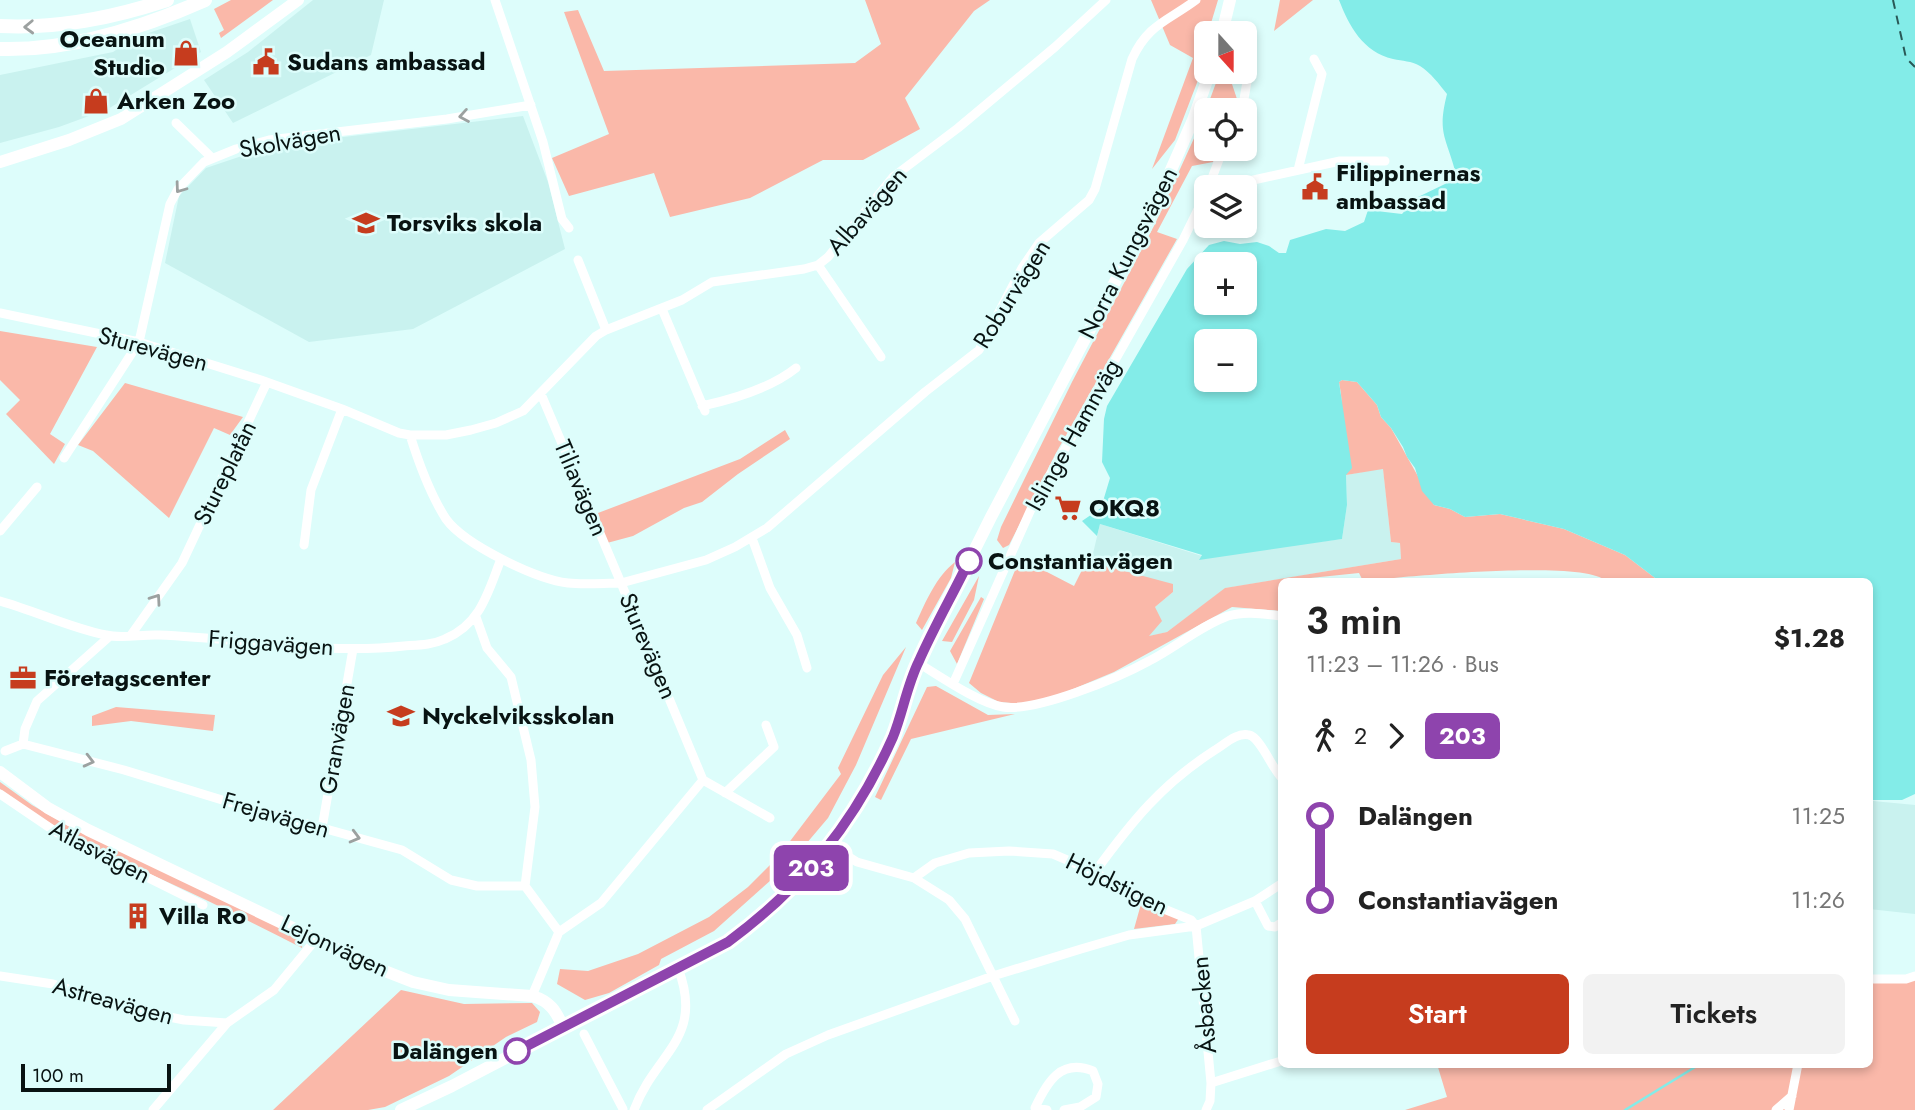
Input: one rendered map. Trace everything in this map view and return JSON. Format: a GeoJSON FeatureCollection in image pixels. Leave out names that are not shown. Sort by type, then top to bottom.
{"type":"FeatureCollection","features":[{"type":"Feature","properties":{"kind":"main road"},"geometry":{"type":"LineString","coordinates":[[0,26],[76,24],[128,13],[167,0]]}},
{"type":"Feature","properties":{"kind":"main road"},"geometry":{"type":"LineString","coordinates":[[0,49],[82,41],[138,26],[205,0]]}},
{"type":"Feature","properties":{"kind":"main road"},"geometry":{"type":"LineString","coordinates":[[0,162],[69,140],[121,119],[227,52],[298,0]]}},
{"type":"Feature","properties":{"kind":"main road"},"geometry":{"type":"LineString","coordinates":[[1225,21],[1230,0]]}},
{"type":"Feature","properties":{"kind":"main road","name":"Norra Kungsvägen"},"geometry":{"type":"LineString","coordinates":[[918,663],[1036,430],[1155,206],[1206,84]]}},
{"type":"Feature","properties":{"kind":"main road"},"geometry":{"type":"LineString","coordinates":[[401,1110],[728,942],[754,923],[799,883],[830,845],[864,795],[888,747],[918,663]]}},
{"type":"Feature","properties":{"kind":"main road","name":"Lejonvägen"},"geometry":{"type":"LineString","coordinates":[[0,772],[48,808],[88,830],[372,966],[432,987],[533,996]]}},
{"type":"Feature","properties":{"kind":"main road"},"geometry":{"type":"LineString","coordinates":[[533,996],[541,998],[553,1007],[563,1027]]}},
{"type":"Feature","properties":{"kind":"street"},"geometry":{"type":"LineString","coordinates":[[495,0],[543,142],[562,219],[569,228]]}},
{"type":"Feature","properties":{"kind":"street","name":"Albavägen"},"geometry":{"type":"LineString","coordinates":[[410,435],[446,435],[496,423],[523,411],[606,330],[662,309],[712,282],[818,265],[828,257],[893,177],[1036,64],[1106,0]]}},
{"type":"Feature","properties":{"kind":"street","name":"Roburvägen"},"geometry":{"type":"LineString","coordinates":[[621,583],[706,559],[752,538],[979,350],[1038,243],[1089,200],[1095,189],[1139,43],[1159,23],[1196,0]]}},
{"type":"Feature","properties":{"kind":"street"},"geometry":{"type":"LineString","coordinates":[[1297,170],[1322,74],[1314,59]]}},
{"type":"Feature","properties":{"kind":"street","name":"Skolvägen"},"geometry":{"type":"LineString","coordinates":[[138,342],[170,204],[178,188],[204,162],[269,141],[447,119],[531,105]]}},
{"type":"Feature","properties":{"kind":"street"},"geometry":{"type":"LineString","coordinates":[[176,122],[212,158]]}},
{"type":"Feature","properties":{"kind":"street"},"geometry":{"type":"LineString","coordinates":[[1257,180],[1340,161],[1385,161]]}},
{"type":"Feature","properties":{"kind":"street","name":"Islinge Hamnväg"},"geometry":{"type":"LineString","coordinates":[[953,684],[1032,507],[1194,217]]}},
{"type":"Feature","properties":{"kind":"street"},"geometry":{"type":"LineString","coordinates":[[578,260],[606,330]]}},
{"type":"Feature","properties":{"kind":"street"},"geometry":{"type":"LineString","coordinates":[[818,265],[881,357]]}},
{"type":"Feature","properties":{"kind":"street"},"geometry":{"type":"LineString","coordinates":[[662,309],[704,408],[756,389],[796,368]]}},
{"type":"Feature","properties":{"kind":"street","name":"Sturevägen"},"geometry":{"type":"LineString","coordinates":[[0,313],[138,342],[267,382],[410,435],[418,462],[447,519],[458,532],[501,559],[567,583],[621,583],[704,780]]}},
{"type":"Feature","properties":{"kind":"street"},"geometry":{"type":"LineString","coordinates":[[64,458],[138,342]]}},
{"type":"Feature","properties":{"kind":"street","name":"Stureplatån"},"geometry":{"type":"LineString","coordinates":[[131,635],[182,563],[267,382]]}},
{"type":"Feature","properties":{"kind":"street","name":"Tiliavägen"},"geometry":{"type":"LineString","coordinates":[[541,394],[621,583]]}},
{"type":"Feature","properties":{"kind":"street"},"geometry":{"type":"LineString","coordinates":[[304,545],[311,490],[342,409]]}},
{"type":"Feature","properties":{"kind":"street"},"geometry":{"type":"LineString","coordinates":[[0,531],[37,487]]}},
{"type":"Feature","properties":{"kind":"street"},"geometry":{"type":"LineString","coordinates":[[752,538],[770,588],[797,635],[807,668]]}},
{"type":"Feature","properties":{"kind":"street","name":"Friggavägen"},"geometry":{"type":"LineString","coordinates":[[0,601],[110,636],[158,635],[353,649],[431,643],[446,639],[475,617],[501,559]]}},
{"type":"Feature","properties":{"kind":"street"},"geometry":{"type":"LineString","coordinates":[[918,663],[987,702],[1002,707],[1023,708],[1067,695],[1148,662],[1229,616],[1245,613],[1278,616]]}},
{"type":"Feature","properties":{"kind":"street"},"geometry":{"type":"LineString","coordinates":[[475,617],[487,648],[510,677],[531,760],[535,807],[525,886],[559,932]]}},
{"type":"Feature","properties":{"kind":"street"},"geometry":{"type":"LineString","coordinates":[[5,751],[23,744],[24,729],[37,701],[110,636]]}},
{"type":"Feature","properties":{"kind":"street","name":"Granvägen"},"geometry":{"type":"LineString","coordinates":[[322,828],[353,649]]}},
{"type":"Feature","properties":{"kind":"street"},"geometry":{"type":"LineString","coordinates":[[725,793],[774,747],[766,724]]}},
{"type":"Feature","properties":{"kind":"street"},"geometry":{"type":"LineString","coordinates":[[1095,872],[1160,790],[1192,765],[1239,736],[1250,735],[1257,740],[1278,774]]}},
{"type":"Feature","properties":{"kind":"street","name":"Frejavägen"},"geometry":{"type":"LineString","coordinates":[[23,744],[124,770],[402,850],[451,880],[477,886],[525,886]]}},
{"type":"Feature","properties":{"kind":"street"},"geometry":{"type":"LineString","coordinates":[[533,996],[559,932],[601,903],[704,780],[770,818]]}},
{"type":"Feature","properties":{"kind":"street","name":"Atlasvägen"},"geometry":{"type":"LineString","coordinates":[[0,794],[56,832],[203,905]]}},
{"type":"Feature","properties":{"kind":"street"},"geometry":{"type":"LineString","coordinates":[[830,845],[857,862],[914,878],[950,900],[965,919],[1015,1021]]}},
{"type":"Feature","properties":{"kind":"street","name":"Höjdstigen"},"geometry":{"type":"LineString","coordinates":[[914,878],[935,863],[969,853],[989,850],[1053,854],[1095,872],[1137,898],[1186,916],[1196,926]]}},
{"type":"Feature","properties":{"kind":"street"},"geometry":{"type":"LineString","coordinates":[[707,1110],[766,1067],[804,1045],[993,976],[1129,935],[1196,926],[1255,901],[1278,886]]}},
{"type":"Feature","properties":{"kind":"street"},"geometry":{"type":"LineString","coordinates":[[1255,901],[1268,926],[1278,925]]}},
{"type":"Feature","properties":{"kind":"street","name":"Åsbacken"},"geometry":{"type":"LineString","coordinates":[[1196,926],[1211,1083],[1210,1101],[1206,1110]]}},
{"type":"Feature","properties":{"kind":"street"},"geometry":{"type":"LineString","coordinates":[[153,1110],[227,1023],[274,990],[317,938]]}},
{"type":"Feature","properties":{"kind":"street"},"geometry":{"type":"LineString","coordinates":[[634,1110],[678,1039],[683,1024],[688,1002],[678,968]]}},
{"type":"Feature","properties":{"kind":"street","name":"Astreavägen"},"geometry":{"type":"LineString","coordinates":[[0,976],[53,984],[130,1010],[184,1020],[227,1023]]}},
{"type":"Feature","properties":{"kind":"street"},"geometry":{"type":"LineString","coordinates":[[1873,979],[1906,979],[1915,976]]}},
{"type":"Feature","properties":{"kind":"street"},"geometry":{"type":"LineString","coordinates":[[584,1034],[623,1109]]}},
{"type":"Feature","properties":{"kind":"street"},"geometry":{"type":"LineString","coordinates":[[1211,1083],[1278,1062]]}},
{"type":"Feature","properties":{"kind":"street"},"geometry":{"type":"LineString","coordinates":[[1047,1110],[1033,1109],[1046,1084],[1059,1072],[1081,1066],[1093,1071],[1098,1084],[1096,1097],[1080,1107],[1064,1110]]}},
{"type":"Feature","properties":{"kind":"street"},"geometry":{"type":"LineString","coordinates":[[1789,1110],[1797,1068]]}},
{"type":"Feature","properties":{"kind":"street"},"geometry":{"type":"LineString","coordinates":[[1776,1110],[1792,1096]]}},
{"type":"Feature","properties":{"kind":"shaded area"},"geometry":{"type":"Polygon","coordinates":[[[231,0],[273,0],[221,38],[219,33],[224,30],[214,9],[231,0]]]}},
{"type":"Feature","properties":{"kind":"shaded area"},"geometry":{"type":"Polygon","coordinates":[[[313,0],[384,0],[371,55],[233,123],[204,80],[248,52],[313,0]]]}},
{"type":"Feature","properties":{"kind":"shaded area"},"geometry":{"type":"Polygon","coordinates":[[[865,0],[990,0],[974,11],[905,98],[920,129],[863,160],[823,160],[750,198],[670,217],[654,173],[569,196],[552,158],[609,134],[564,12],[578,10],[604,71],[855,63],[881,44],[865,0]]]}},
{"type":"Feature","properties":{"kind":"shaded area"},"geometry":{"type":"Polygon","coordinates":[[[1151,0],[1218,0],[1212,21],[1194,21],[1194,84],[1197,84],[1175,140],[1152,169],[1193,58],[1170,45],[1151,0]]]}},
{"type":"Feature","properties":{"kind":"shaded area"},"geometry":{"type":"Polygon","coordinates":[[[1280,0],[1313,0],[1274,31],[1280,0]]]}},
{"type":"Feature","properties":{"kind":"shaded area"},"geometry":{"type":"Polygon","coordinates":[[[190,19],[201,52],[108,109],[59,127],[0,143],[0,75],[113,52],[134,38],[190,19]]]}},
{"type":"Feature","properties":{"kind":"shaded area"},"geometry":{"type":"Polygon","coordinates":[[[1216,84],[1232,84],[1237,98],[1210,98],[1216,84]]]}},
{"type":"Feature","properties":{"kind":"shaded area","name":"Torsviks skola"},"geometry":{"type":"Polygon","coordinates":[[[523,116],[548,182],[565,249],[413,329],[309,342],[165,263],[179,196],[206,168],[275,145],[523,116]]]}},
{"type":"Feature","properties":{"kind":"shaded area"},"geometry":{"type":"Polygon","coordinates":[[[1194,138],[1194,161],[1213,162],[1192,166],[1157,232],[1177,239],[1056,453],[1009,545],[1003,548],[997,540],[1001,527],[1072,382],[1155,224],[1194,138]]]}},
{"type":"Feature","properties":{"kind":"shaded area"},"geometry":{"type":"Polygon","coordinates":[[[0,331],[97,347],[50,434],[65,444],[54,464],[6,414],[20,400],[0,380],[0,331]]]}},
{"type":"Feature","properties":{"kind":"shaded area"},"geometry":{"type":"Polygon","coordinates":[[[1339,382],[1357,382],[1377,405],[1381,417],[1391,428],[1434,505],[1465,517],[1500,514],[1564,529],[1625,555],[1655,578],[1598,578],[1564,571],[1529,570],[1396,578],[1362,578],[1359,573],[1286,578],[1401,559],[1400,543],[1391,542],[1383,469],[1346,475],[1339,382]]]}},
{"type":"Feature","properties":{"kind":"shaded area"},"geometry":{"type":"Polygon","coordinates":[[[125,383],[243,417],[230,435],[214,428],[169,518],[93,451],[78,445],[125,383]]]}},
{"type":"Feature","properties":{"kind":"shaded area"},"geometry":{"type":"Polygon","coordinates":[[[785,430],[790,439],[702,502],[684,508],[633,536],[607,543],[598,513],[740,459],[785,430]]]}},
{"type":"Feature","properties":{"kind":"shaded area"},"geometry":{"type":"Polygon","coordinates":[[[1383,468],[1391,542],[1400,543],[1401,559],[1226,588],[1167,632],[1147,637],[1155,607],[1173,592],[1091,562],[1100,524],[1202,556],[1342,539],[1347,505],[1346,475],[1383,468]]]}},
{"type":"Feature","properties":{"kind":"shaded area"},"geometry":{"type":"Polygon","coordinates":[[[1020,558],[1074,586],[1083,568],[1091,562],[1173,584],[1173,592],[1155,607],[1162,621],[1149,636],[1167,632],[1225,588],[1278,579],[1278,611],[1232,607],[1114,672],[1054,697],[1024,704],[999,702],[969,683],[1020,558]]]}},
{"type":"Feature","properties":{"kind":"shaded area"},"geometry":{"type":"Polygon","coordinates":[[[955,562],[951,578],[922,630],[916,623],[924,606],[937,582],[955,562]]]}},
{"type":"Feature","properties":{"kind":"shaded area"},"geometry":{"type":"Polygon","coordinates":[[[979,576],[974,600],[952,642],[942,641],[979,576]]]}},
{"type":"Feature","properties":{"kind":"shaded area"},"geometry":{"type":"Polygon","coordinates":[[[981,597],[984,599],[957,664],[950,651],[981,597]]]}},
{"type":"Feature","properties":{"kind":"shaded area"},"geometry":{"type":"Polygon","coordinates":[[[906,647],[856,765],[828,818],[789,864],[714,931],[661,959],[659,965],[609,993],[585,1000],[557,984],[560,969],[588,971],[638,954],[709,917],[748,887],[778,857],[841,774],[838,768],[883,675],[906,647]]]}},
{"type":"Feature","properties":{"kind":"shaded area"},"geometry":{"type":"Polygon","coordinates":[[[936,686],[988,715],[1015,714],[911,739],[881,800],[875,797],[927,687],[936,686]]]}},
{"type":"Feature","properties":{"kind":"shaded area"},"geometry":{"type":"Polygon","coordinates":[[[116,707],[215,715],[213,731],[131,721],[92,726],[92,716],[116,707]]]}},
{"type":"Feature","properties":{"kind":"shaded area"},"geometry":{"type":"Polygon","coordinates":[[[0,782],[68,826],[303,938],[302,948],[58,828],[0,789],[0,782]]]}},
{"type":"Feature","properties":{"kind":"shaded area"},"geometry":{"type":"Polygon","coordinates":[[[1873,801],[1915,805],[1915,914],[1873,909],[1873,801]]]}},
{"type":"Feature","properties":{"kind":"shaded area"},"geometry":{"type":"Polygon","coordinates":[[[1141,904],[1179,918],[1175,924],[1134,929],[1141,904]]]}},
{"type":"Feature","properties":{"kind":"shaded area"},"geometry":{"type":"Polygon","coordinates":[[[1873,976],[1915,976],[1915,1110],[1405,1110],[1447,1097],[1438,1068],[1873,1068],[1873,976]]]}},
{"type":"Feature","properties":{"kind":"shaded area"},"geometry":{"type":"Polygon","coordinates":[[[401,990],[464,1004],[532,1003],[540,1012],[537,1022],[506,1037],[449,1076],[385,1107],[368,1110],[273,1110],[401,990]]]}},
{"type":"Feature","properties":{"kind":"water"},"geometry":{"type":"Polygon","coordinates":[[[1339,0],[1915,0],[1915,794],[1902,800],[1873,800],[1873,578],[1655,578],[1625,555],[1564,529],[1500,514],[1465,517],[1434,505],[1422,491],[1415,468],[1403,447],[1381,417],[1377,405],[1357,382],[1339,382],[1352,468],[1346,475],[1347,505],[1342,539],[1199,560],[1202,555],[1100,524],[1097,536],[1082,521],[1101,508],[1110,478],[1102,462],[1107,406],[1187,269],[1194,261],[1194,315],[1257,315],[1257,252],[1203,252],[1209,245],[1224,241],[1240,244],[1257,242],[1279,253],[1286,253],[1290,240],[1326,229],[1345,231],[1364,222],[1368,210],[1402,214],[1416,198],[1445,184],[1456,174],[1443,127],[1447,94],[1420,66],[1382,56],[1358,37],[1339,0]]]}},
{"type":"Feature","properties":{"kind":"waterway"},"geometry":{"type":"LineString","coordinates":[[1625,1110],[1693,1068]]}},
{"type":"Feature","properties":{"kind":"ferry route"},"geometry":{"type":"LineString","coordinates":[[1893,0],[1906,58],[1915,67]]}},
{"type":"Feature","properties":{"kind":"bus line","name":"203"},"geometry":{"type":"LineString","coordinates":[[517,1051],[728,942],[799,883],[830,845],[864,795],[893,735],[918,663],[969,561]]}},
{"type":"Feature","properties":{"kind":"place","name":"Oceanum Studio"},"geometry":{"type":"Point","coordinates":[186,53]}},
{"type":"Feature","properties":{"kind":"place","name":"Sudans ambassad"},"geometry":{"type":"Point","coordinates":[266,62]}},
{"type":"Feature","properties":{"kind":"place","name":"Arken Zoo"},"geometry":{"type":"Point","coordinates":[96,101]}},
{"type":"Feature","properties":{"kind":"place","name":"Filippinernas ambassad"},"geometry":{"type":"Point","coordinates":[1315,187]}},
{"type":"Feature","properties":{"kind":"place","name":"Torsviks skola"},"geometry":{"type":"Point","coordinates":[366,223]}},
{"type":"Feature","properties":{"kind":"place","name":"OKQ8"},"geometry":{"type":"Point","coordinates":[1068,508]}},
{"type":"Feature","properties":{"kind":"place","name":"Constantiavägen"},"geometry":{"type":"Point","coordinates":[969,561]}},
{"type":"Feature","properties":{"kind":"place","name":"Företagscenter"},"geometry":{"type":"Point","coordinates":[23,678]}},
{"type":"Feature","properties":{"kind":"place","name":"Nyckelviksskolan"},"geometry":{"type":"Point","coordinates":[401,716]}},
{"type":"Feature","properties":{"kind":"place","name":"Villa Ro"},"geometry":{"type":"Point","coordinates":[138,916]}},
{"type":"Feature","properties":{"kind":"place","name":"Dalängen"},"geometry":{"type":"Point","coordinates":[517,1051]}}]}
